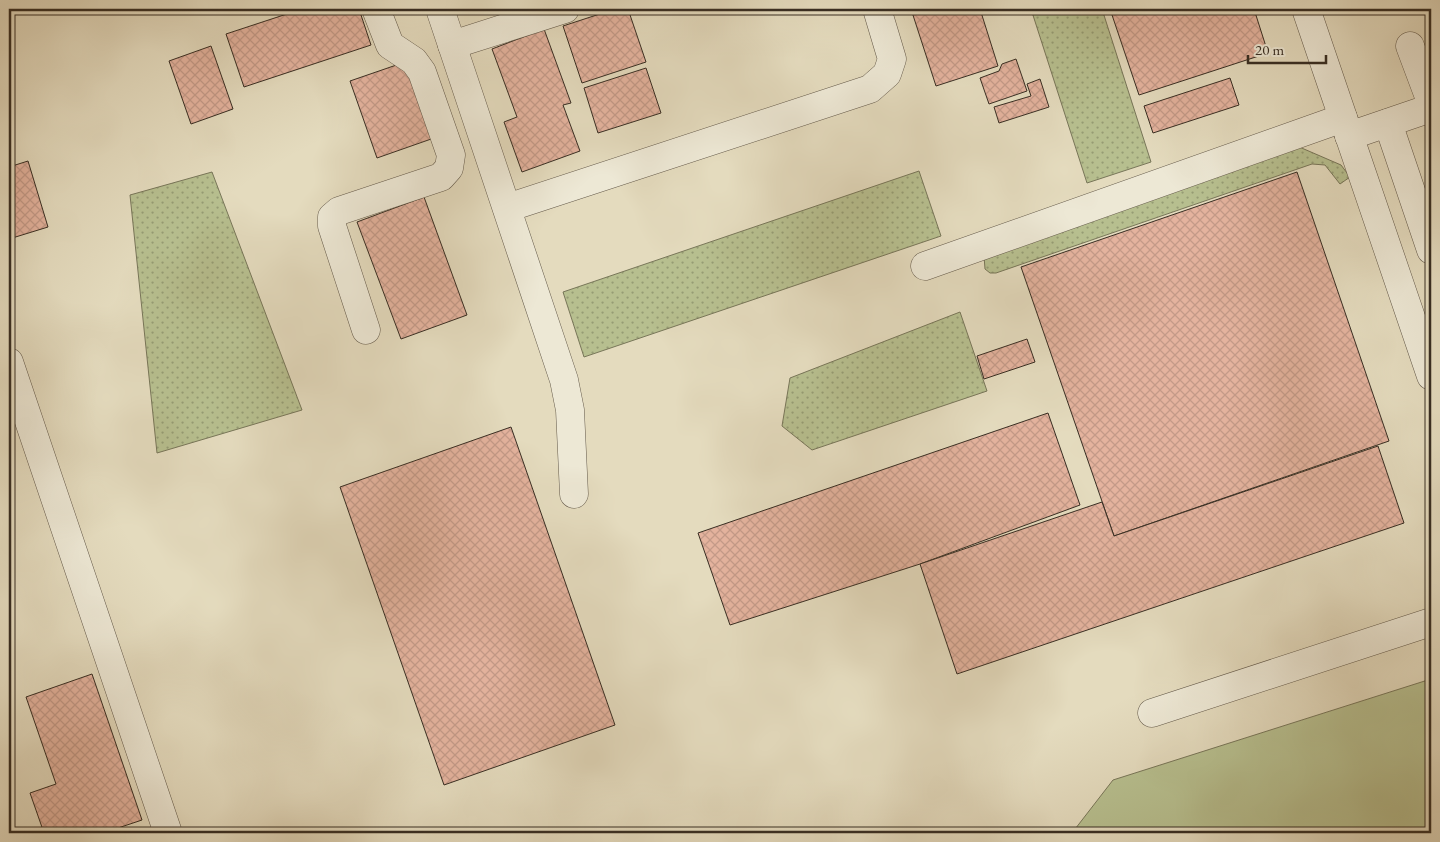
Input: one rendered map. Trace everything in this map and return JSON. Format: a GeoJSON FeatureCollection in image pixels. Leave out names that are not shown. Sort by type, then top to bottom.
{"type":"FeatureCollection","features":[{"type":"Feature","properties":{"kind":"lane"},"geometry":{"type":"LineString","coordinates":[[366,330],[332,226],[332,217],[339,211],[441,177],[449,168],[451,155],[422,72],[414,61],[390,45],[376,9]]}},
{"type":"Feature","properties":{"kind":"lane"},"geometry":{"type":"LineString","coordinates":[[440,9],[564,380],[572,426],[574,494]]}},
{"type":"Feature","properties":{"kind":"lane"},"geometry":{"type":"LineString","coordinates":[[452,45],[565,9]]}},
{"type":"Feature","properties":{"kind":"lane"},"geometry":{"type":"LineString","coordinates":[[507,208],[870,90],[887,74],[892,59],[877,9]]}},
{"type":"Feature","properties":{"kind":"lane"},"geometry":{"type":"LineString","coordinates":[[1306,9],[1431,376]]}},
{"type":"Feature","properties":{"kind":"lane"},"geometry":{"type":"LineString","coordinates":[[1410,46],[1431,102]]}},
{"type":"Feature","properties":{"kind":"lane"},"geometry":{"type":"LineString","coordinates":[[925,266],[1346,127],[1388,123],[1431,108]]}},
{"type":"Feature","properties":{"kind":"lane"},"geometry":{"type":"LineString","coordinates":[[1388,123],[1431,250]]}},
{"type":"Feature","properties":{"kind":"lane"},"geometry":{"type":"LineString","coordinates":[[9,362],[168,833]]}},
{"type":"Feature","properties":{"kind":"lane"},"geometry":{"type":"LineString","coordinates":[[1152,714],[1431,622]]}},
{"type":"Feature","properties":{"kind":"green space"},"geometry":{"type":"Polygon","coordinates":[[[1031,9],[1102,9],[1151,162],[1087,183],[1031,9]]]}},
{"type":"Feature","properties":{"kind":"green space"},"geometry":{"type":"Polygon","coordinates":[[[1297,146],[1341,165],[1350,177],[1340,184],[1325,165],[1312,164],[996,273],[990,273],[985,269],[984,256],[1297,146]]]}},
{"type":"Feature","properties":{"kind":"green space"},"geometry":{"type":"Polygon","coordinates":[[[919,171],[941,236],[584,357],[563,292],[919,171]]]}},
{"type":"Feature","properties":{"kind":"green space"},"geometry":{"type":"Polygon","coordinates":[[[212,172],[302,410],[157,453],[130,195],[212,172]]]}},
{"type":"Feature","properties":{"kind":"green space"},"geometry":{"type":"Polygon","coordinates":[[[960,312],[987,391],[812,450],[782,426],[790,378],[960,312]]]}},
{"type":"Feature","properties":{"kind":"green space"},"geometry":{"type":"Polygon","coordinates":[[[1431,679],[1431,833],[1072,833],[1113,780],[1431,679]]]}},
{"type":"Feature","properties":{"kind":"building"},"geometry":{"type":"Polygon","coordinates":[[[302,9],[359,9],[371,45],[244,87],[226,34],[302,9]]]}},
{"type":"Feature","properties":{"kind":"building"},"geometry":{"type":"Polygon","coordinates":[[[615,9],[628,9],[646,62],[582,83],[563,26],[615,9]]]}},
{"type":"Feature","properties":{"kind":"building"},"geometry":{"type":"Polygon","coordinates":[[[911,9],[980,9],[998,66],[936,86],[911,9]]]}},
{"type":"Feature","properties":{"kind":"building"},"geometry":{"type":"Polygon","coordinates":[[[1110,9],[1254,9],[1268,53],[1139,95],[1110,9]]]}},
{"type":"Feature","properties":{"kind":"building"},"geometry":{"type":"Polygon","coordinates":[[[544,29],[571,103],[563,105],[580,151],[522,172],[504,122],[517,117],[492,49],[544,29]]]}},
{"type":"Feature","properties":{"kind":"building"},"geometry":{"type":"Polygon","coordinates":[[[211,46],[233,109],[191,124],[169,61],[211,46]]]}},
{"type":"Feature","properties":{"kind":"building"},"geometry":{"type":"Polygon","coordinates":[[[1016,59],[1027,91],[989,104],[980,78],[999,71],[1002,64],[1016,59]]]}},
{"type":"Feature","properties":{"kind":"building"},"geometry":{"type":"Polygon","coordinates":[[[408,61],[434,138],[377,158],[350,81],[408,61]]]}},
{"type":"Feature","properties":{"kind":"building"},"geometry":{"type":"Polygon","coordinates":[[[646,68],[661,113],[598,133],[584,88],[646,68]]]}},
{"type":"Feature","properties":{"kind":"building"},"geometry":{"type":"Polygon","coordinates":[[[1230,78],[1239,105],[1153,133],[1144,106],[1230,78]]]}},
{"type":"Feature","properties":{"kind":"building"},"geometry":{"type":"Polygon","coordinates":[[[1040,79],[1049,107],[999,123],[994,107],[1031,96],[1027,84],[1040,79]]]}},
{"type":"Feature","properties":{"kind":"building"},"geometry":{"type":"Polygon","coordinates":[[[28,161],[48,227],[9,239],[9,167],[28,161]]]}},
{"type":"Feature","properties":{"kind":"building"},"geometry":{"type":"Polygon","coordinates":[[[1297,172],[1389,441],[1114,536],[1021,267],[1297,172]]]}},
{"type":"Feature","properties":{"kind":"building"},"geometry":{"type":"Polygon","coordinates":[[[424,197],[467,315],[401,339],[357,222],[424,197]]]}},
{"type":"Feature","properties":{"kind":"building"},"geometry":{"type":"Polygon","coordinates":[[[1027,339],[1035,362],[984,379],[977,356],[1027,339]]]}},
{"type":"Feature","properties":{"kind":"building"},"geometry":{"type":"Polygon","coordinates":[[[1048,413],[1080,505],[920,564],[730,625],[698,533],[1048,413]]]}},
{"type":"Feature","properties":{"kind":"building"},"geometry":{"type":"Polygon","coordinates":[[[511,427],[615,725],[444,785],[340,487],[511,427]]]}},
{"type":"Feature","properties":{"kind":"building"},"geometry":{"type":"Polygon","coordinates":[[[1378,446],[1404,523],[957,674],[920,564],[1102,502],[1114,536],[1378,446]]]}},
{"type":"Feature","properties":{"kind":"building"},"geometry":{"type":"Polygon","coordinates":[[[92,674],[142,820],[103,833],[44,833],[30,793],[56,784],[26,697],[92,674]]]}},
{"type":"Feature","properties":{"kind":"railway"},"geometry":{"type":"LineString","coordinates":[[9,180],[12,189]]}}]}
